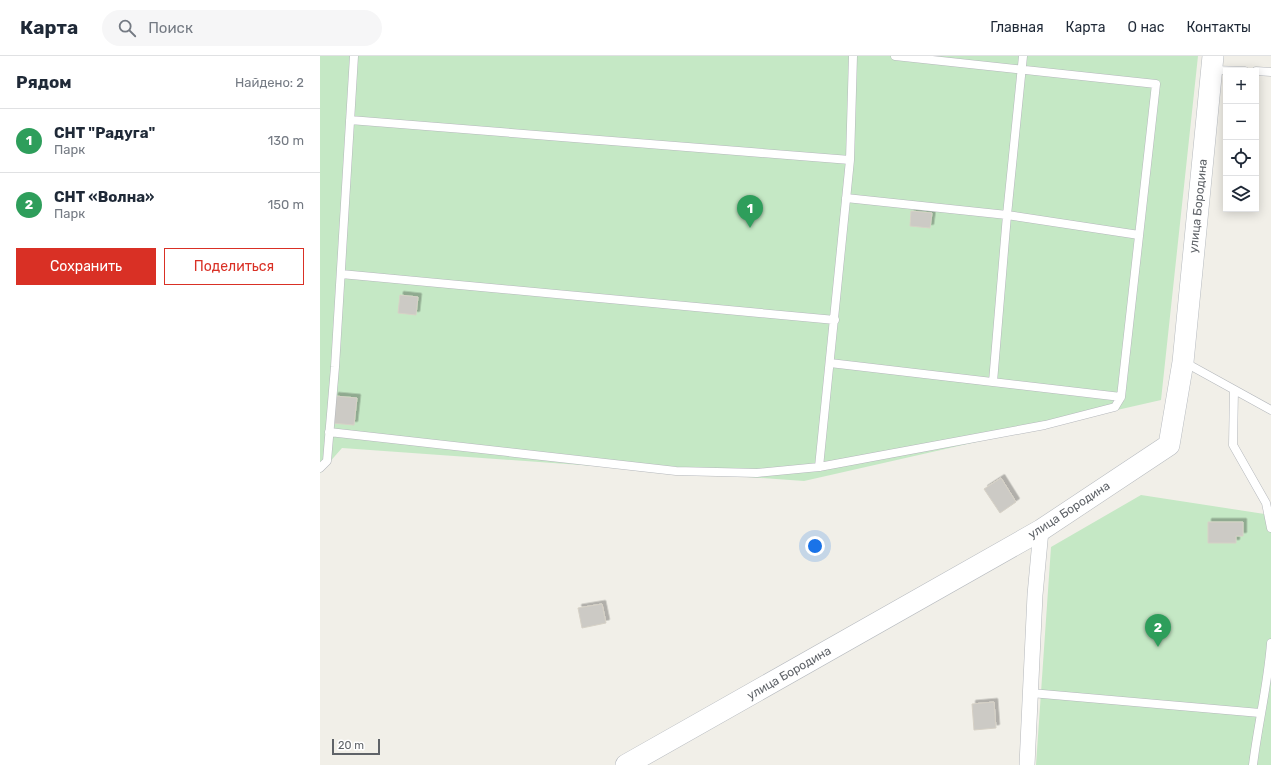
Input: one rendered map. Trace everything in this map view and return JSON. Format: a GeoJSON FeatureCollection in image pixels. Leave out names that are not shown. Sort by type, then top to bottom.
{"type":"FeatureCollection","features":[{"type":"Feature","properties":{"kind":"main road","name":"улица Бородина"},"geometry":{"type":"LineString","coordinates":[[626,765],[647,759],[1041,530],[1169,445],[1183,362],[1212,63]]}},
{"type":"Feature","properties":{"kind":"street"},"geometry":{"type":"LineString","coordinates":[[1027,765],[1035,595],[1041,530]]}},
{"type":"Feature","properties":{"kind":"lane"},"geometry":{"type":"LineString","coordinates":[[320,468],[327,461],[335,367],[354,56]]}},
{"type":"Feature","properties":{"kind":"lane"},"geometry":{"type":"LineString","coordinates":[[819,467],[850,160],[853,56]]}},
{"type":"Feature","properties":{"kind":"lane"},"geometry":{"type":"LineString","coordinates":[[329,432],[676,471],[757,473],[819,467],[1045,424],[1115,407],[1121,397],[1156,84],[895,56]]}},
{"type":"Feature","properties":{"kind":"lane"},"geometry":{"type":"LineString","coordinates":[[993,382],[1007,215],[1023,56]]}},
{"type":"Feature","properties":{"kind":"lane"},"geometry":{"type":"LineString","coordinates":[[1212,63],[1233,68]]}},
{"type":"Feature","properties":{"kind":"lane"},"geometry":{"type":"LineString","coordinates":[[1259,72],[1271,72]]}},
{"type":"Feature","properties":{"kind":"lane"},"geometry":{"type":"LineString","coordinates":[[350,120],[850,160]]}},
{"type":"Feature","properties":{"kind":"lane"},"geometry":{"type":"LineString","coordinates":[[846,198],[1007,215],[1140,235]]}},
{"type":"Feature","properties":{"kind":"lane"},"geometry":{"type":"LineString","coordinates":[[341,274],[835,320]]}},
{"type":"Feature","properties":{"kind":"lane"},"geometry":{"type":"LineString","coordinates":[[1183,362],[1271,410]]}},
{"type":"Feature","properties":{"kind":"lane"},"geometry":{"type":"LineString","coordinates":[[830,363],[1121,397]]}},
{"type":"Feature","properties":{"kind":"lane"},"geometry":{"type":"LineString","coordinates":[[1234,390],[1233,445],[1266,503],[1271,528]]}},
{"type":"Feature","properties":{"kind":"lane"},"geometry":{"type":"LineString","coordinates":[[1253,765],[1260,713],[1268,676],[1271,643]]}},
{"type":"Feature","properties":{"kind":"lane"},"geometry":{"type":"LineString","coordinates":[[1031,693],[1260,713]]}},
{"type":"Feature","properties":{"kind":"green space"},"geometry":{"type":"Polygon","coordinates":[[[320,56],[1198,56],[1161,400],[804,481],[342,448],[320,473],[320,56]]]}},
{"type":"Feature","properties":{"kind":"green space"},"geometry":{"type":"Polygon","coordinates":[[[1141,495],[1271,515],[1271,765],[1036,765],[1051,547],[1141,495]]]}},
{"type":"Feature","properties":{"kind":"building"},"geometry":{"type":"Polygon","coordinates":[[[911,211],[932,213],[930,228],[910,226],[911,211]]]}},
{"type":"Feature","properties":{"kind":"building"},"geometry":{"type":"Polygon","coordinates":[[[400,295],[418,297],[416,315],[398,313],[400,295]]]}},
{"type":"Feature","properties":{"kind":"building"},"geometry":{"type":"Polygon","coordinates":[[[335,396],[357,398],[354,425],[332,423],[335,396]]]}},
{"type":"Feature","properties":{"kind":"building"},"geometry":{"type":"Polygon","coordinates":[[[1001,478],[1016,502],[1000,513],[984,489],[1001,478]]]}},
{"type":"Feature","properties":{"kind":"building"},"geometry":{"type":"Polygon","coordinates":[[[1208,522],[1243,522],[1243,536],[1236,536],[1236,543],[1208,543],[1208,522]]]}},
{"type":"Feature","properties":{"kind":"building"},"geometry":{"type":"Polygon","coordinates":[[[602,604],[606,623],[582,628],[578,608],[602,604]]]}},
{"type":"Feature","properties":{"kind":"building"},"geometry":{"type":"Polygon","coordinates":[[[994,702],[996,728],[974,730],[972,704],[994,702]]]}},
{"type":"Feature","properties":{"kind":"place","name":"СНТ \"Радуга\""},"geometry":{"type":"Point","coordinates":[750,228]}},
{"type":"Feature","properties":{"kind":"place","name":"СНТ «Волна»"},"geometry":{"type":"Point","coordinates":[1158,647]}}]}
